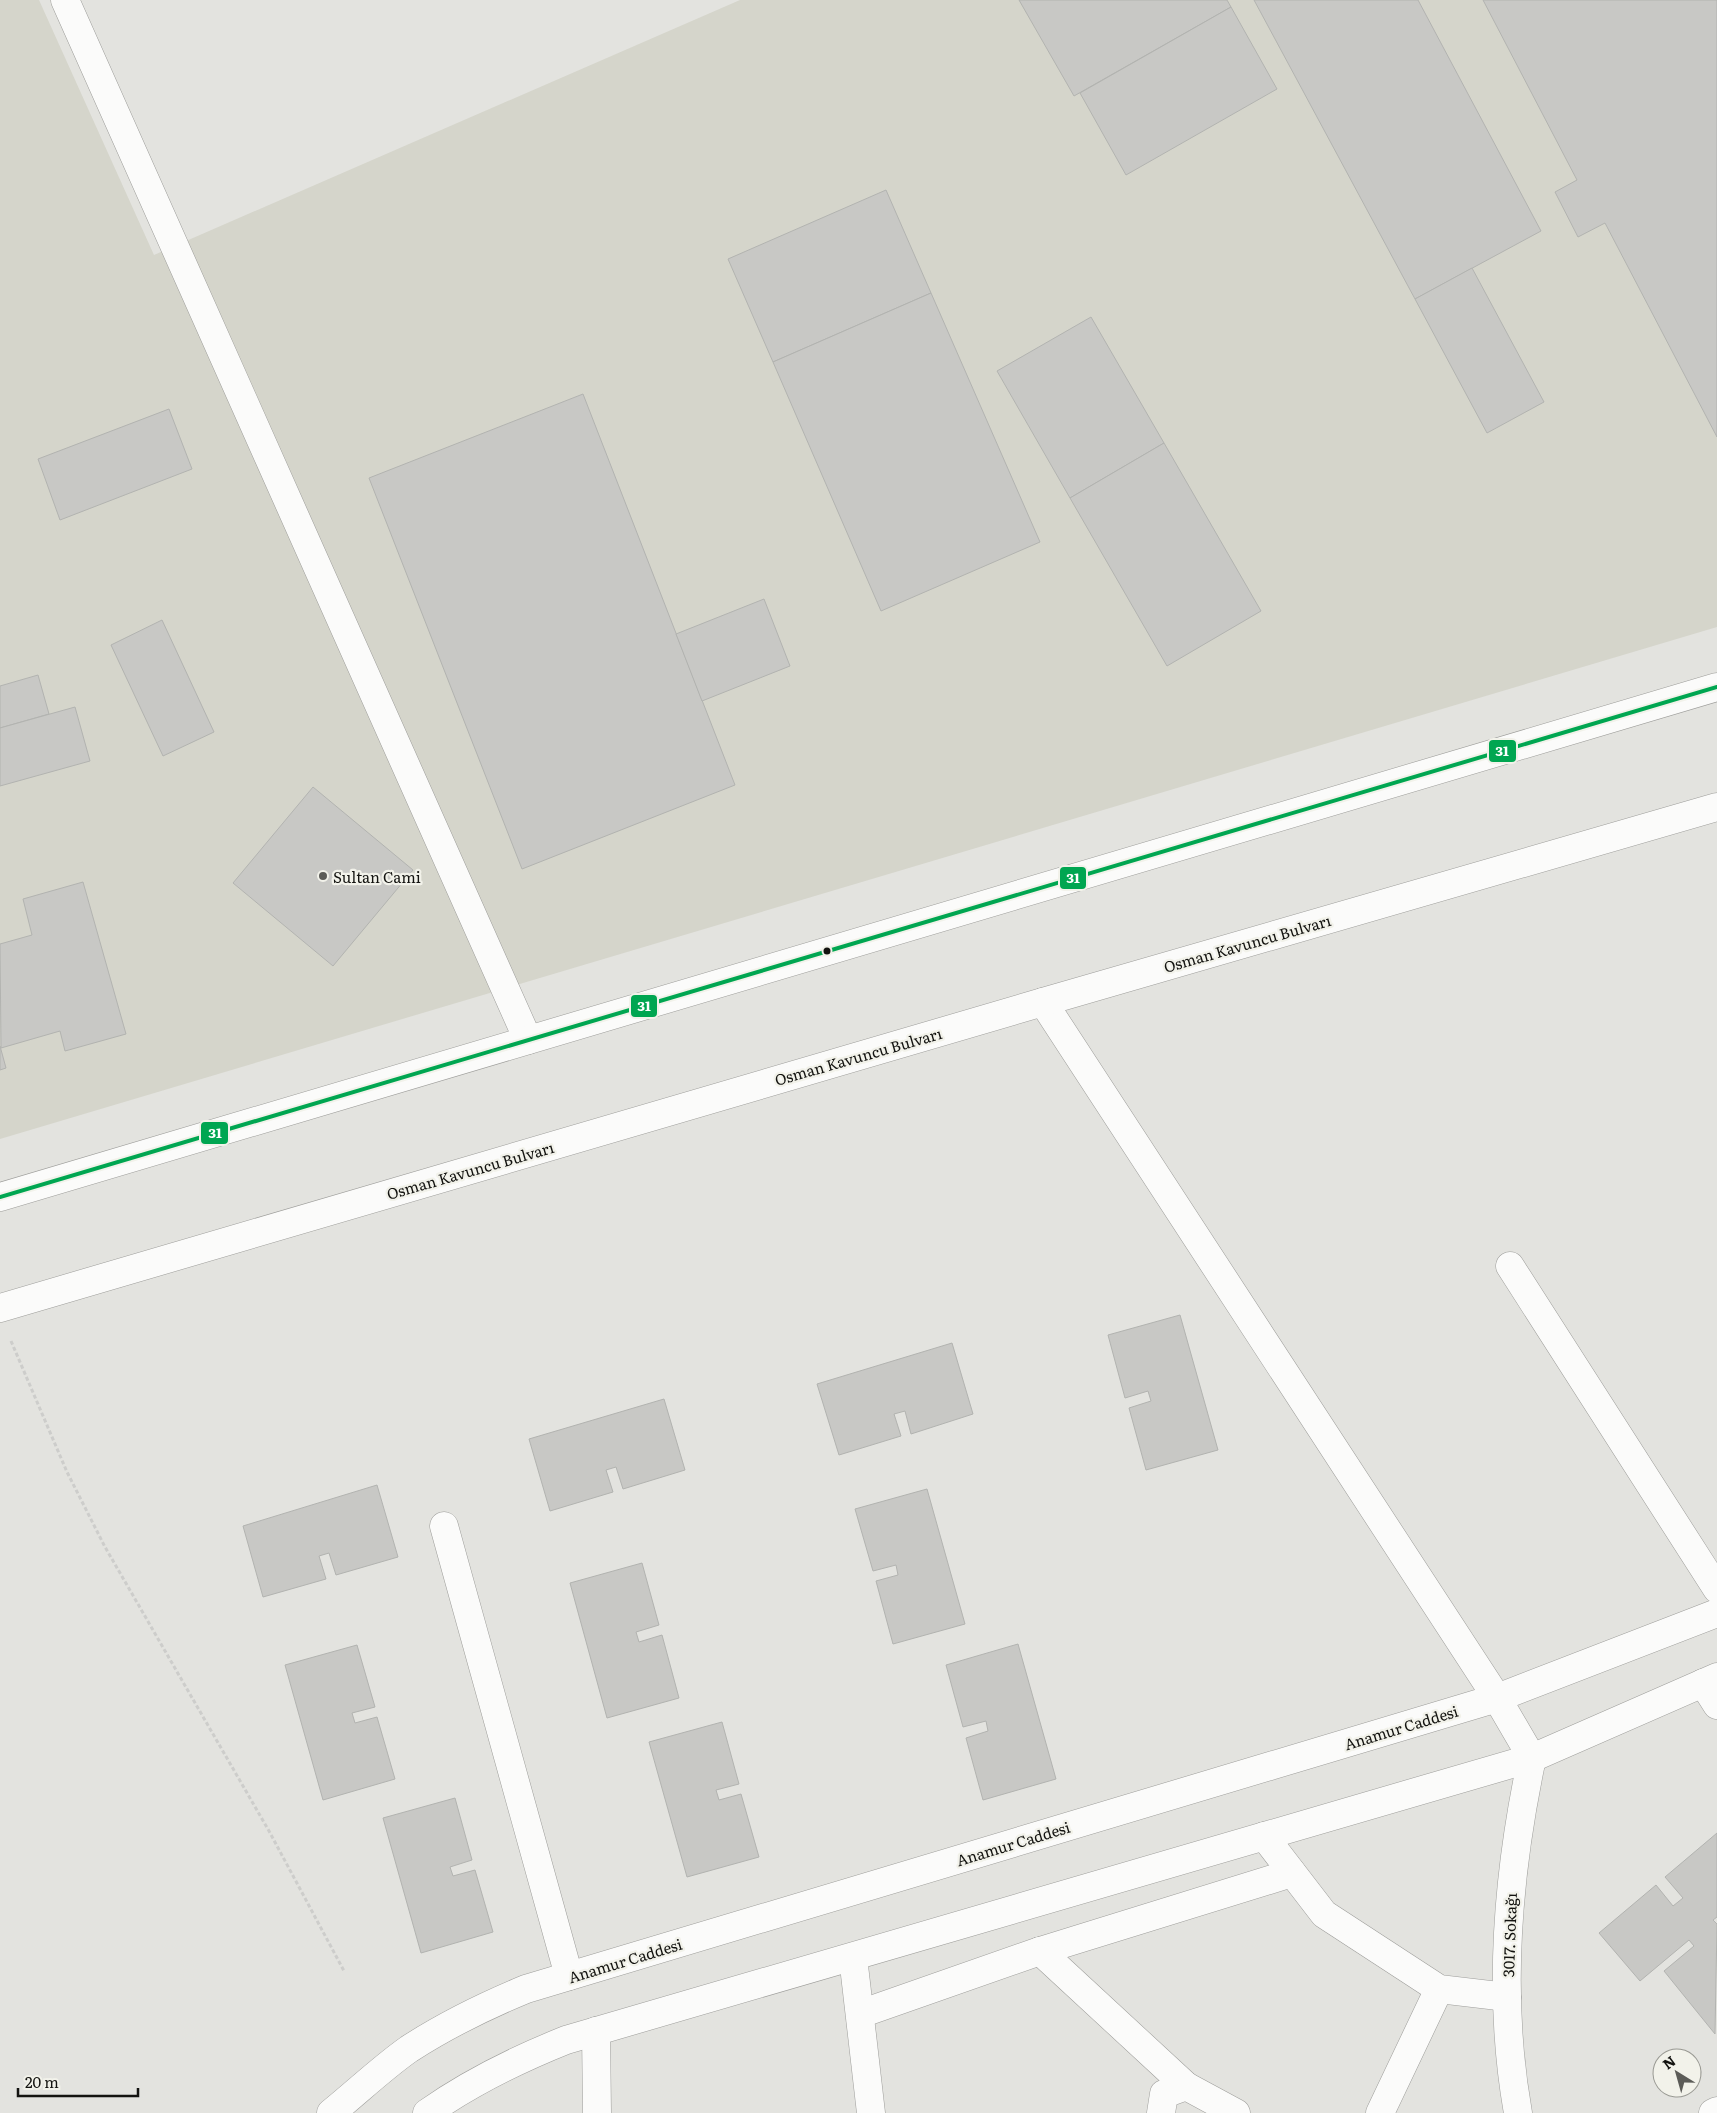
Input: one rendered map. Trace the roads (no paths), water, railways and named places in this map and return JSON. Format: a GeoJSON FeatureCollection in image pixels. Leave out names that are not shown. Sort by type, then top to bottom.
{"type":"FeatureCollection","features":[{"type":"Feature","properties":{"kind":"main road"},"geometry":{"type":"LineString","coordinates":[[65,0],[528,1040]]}},
{"type":"Feature","properties":{"kind":"main road"},"geometry":{"type":"LineString","coordinates":[[0,1197],[1717,687]]}},
{"type":"Feature","properties":{"kind":"main road","name":"Osman Kavuncu Bulvarı"},"geometry":{"type":"LineString","coordinates":[[3,1320],[1043,1002],[1717,807]]}},
{"type":"Feature","properties":{"kind":"main road"},"geometry":{"type":"LineString","coordinates":[[1043,1002],[1497,1698],[1532,1758]]}},
{"type":"Feature","properties":{"kind":"main road"},"geometry":{"type":"LineString","coordinates":[[1510,1266],[1717,1589]]}},
{"type":"Feature","properties":{"kind":"main road"},"geometry":{"type":"LineString","coordinates":[[444,1526],[569,1976]]}},
{"type":"Feature","properties":{"kind":"main road","name":"Anamur Caddesi"},"geometry":{"type":"LineString","coordinates":[[331,2113],[408,2050],[444,2027],[484,2006],[526,1989],[1497,1698],[1717,1613]]}},
{"type":"Feature","properties":{"kind":"main road"},"geometry":{"type":"LineString","coordinates":[[427,2113],[464,2088],[513,2061],[566,2040],[1532,1758],[1712,1688]]}},
{"type":"Feature","properties":{"kind":"main road","name":"3017. Sokağı"},"geometry":{"type":"LineString","coordinates":[[1518,2113],[1509,2036],[1507,1997],[1510,1892],[1518,1824],[1532,1758]]}},
{"type":"Feature","properties":{"kind":"main road"},"geometry":{"type":"LineString","coordinates":[[1264,1836],[1324,1914],[1439,1989],[1507,1997]]}},
{"type":"Feature","properties":{"kind":"main road"},"geometry":{"type":"LineString","coordinates":[[860,2014],[1040,1951],[1292,1873]]}},
{"type":"Feature","properties":{"kind":"main road"},"geometry":{"type":"LineString","coordinates":[[1040,1951],[1186,2086],[1236,2113]]}},
{"type":"Feature","properties":{"kind":"main road"},"geometry":{"type":"LineString","coordinates":[[853,1957],[871,2113]]}},
{"type":"Feature","properties":{"kind":"main road"},"geometry":{"type":"LineString","coordinates":[[1380,2113],[1439,1989]]}},
{"type":"Feature","properties":{"kind":"main road"},"geometry":{"type":"LineString","coordinates":[[596,2031],[597,2113]]}},
{"type":"Feature","properties":{"kind":"main road"},"geometry":{"type":"LineString","coordinates":[[1161,2113],[1164,2094],[1186,2086]]}},
{"type":"Feature","properties":{"kind":"main road"},"geometry":{"type":"LineString","coordinates":[[1713,2113],[1717,2110]]}},
{"type":"Feature","properties":{"kind":"place","name":"Sultan Cami"},"geometry":{"type":"Point","coordinates":[323,876]}}]}
